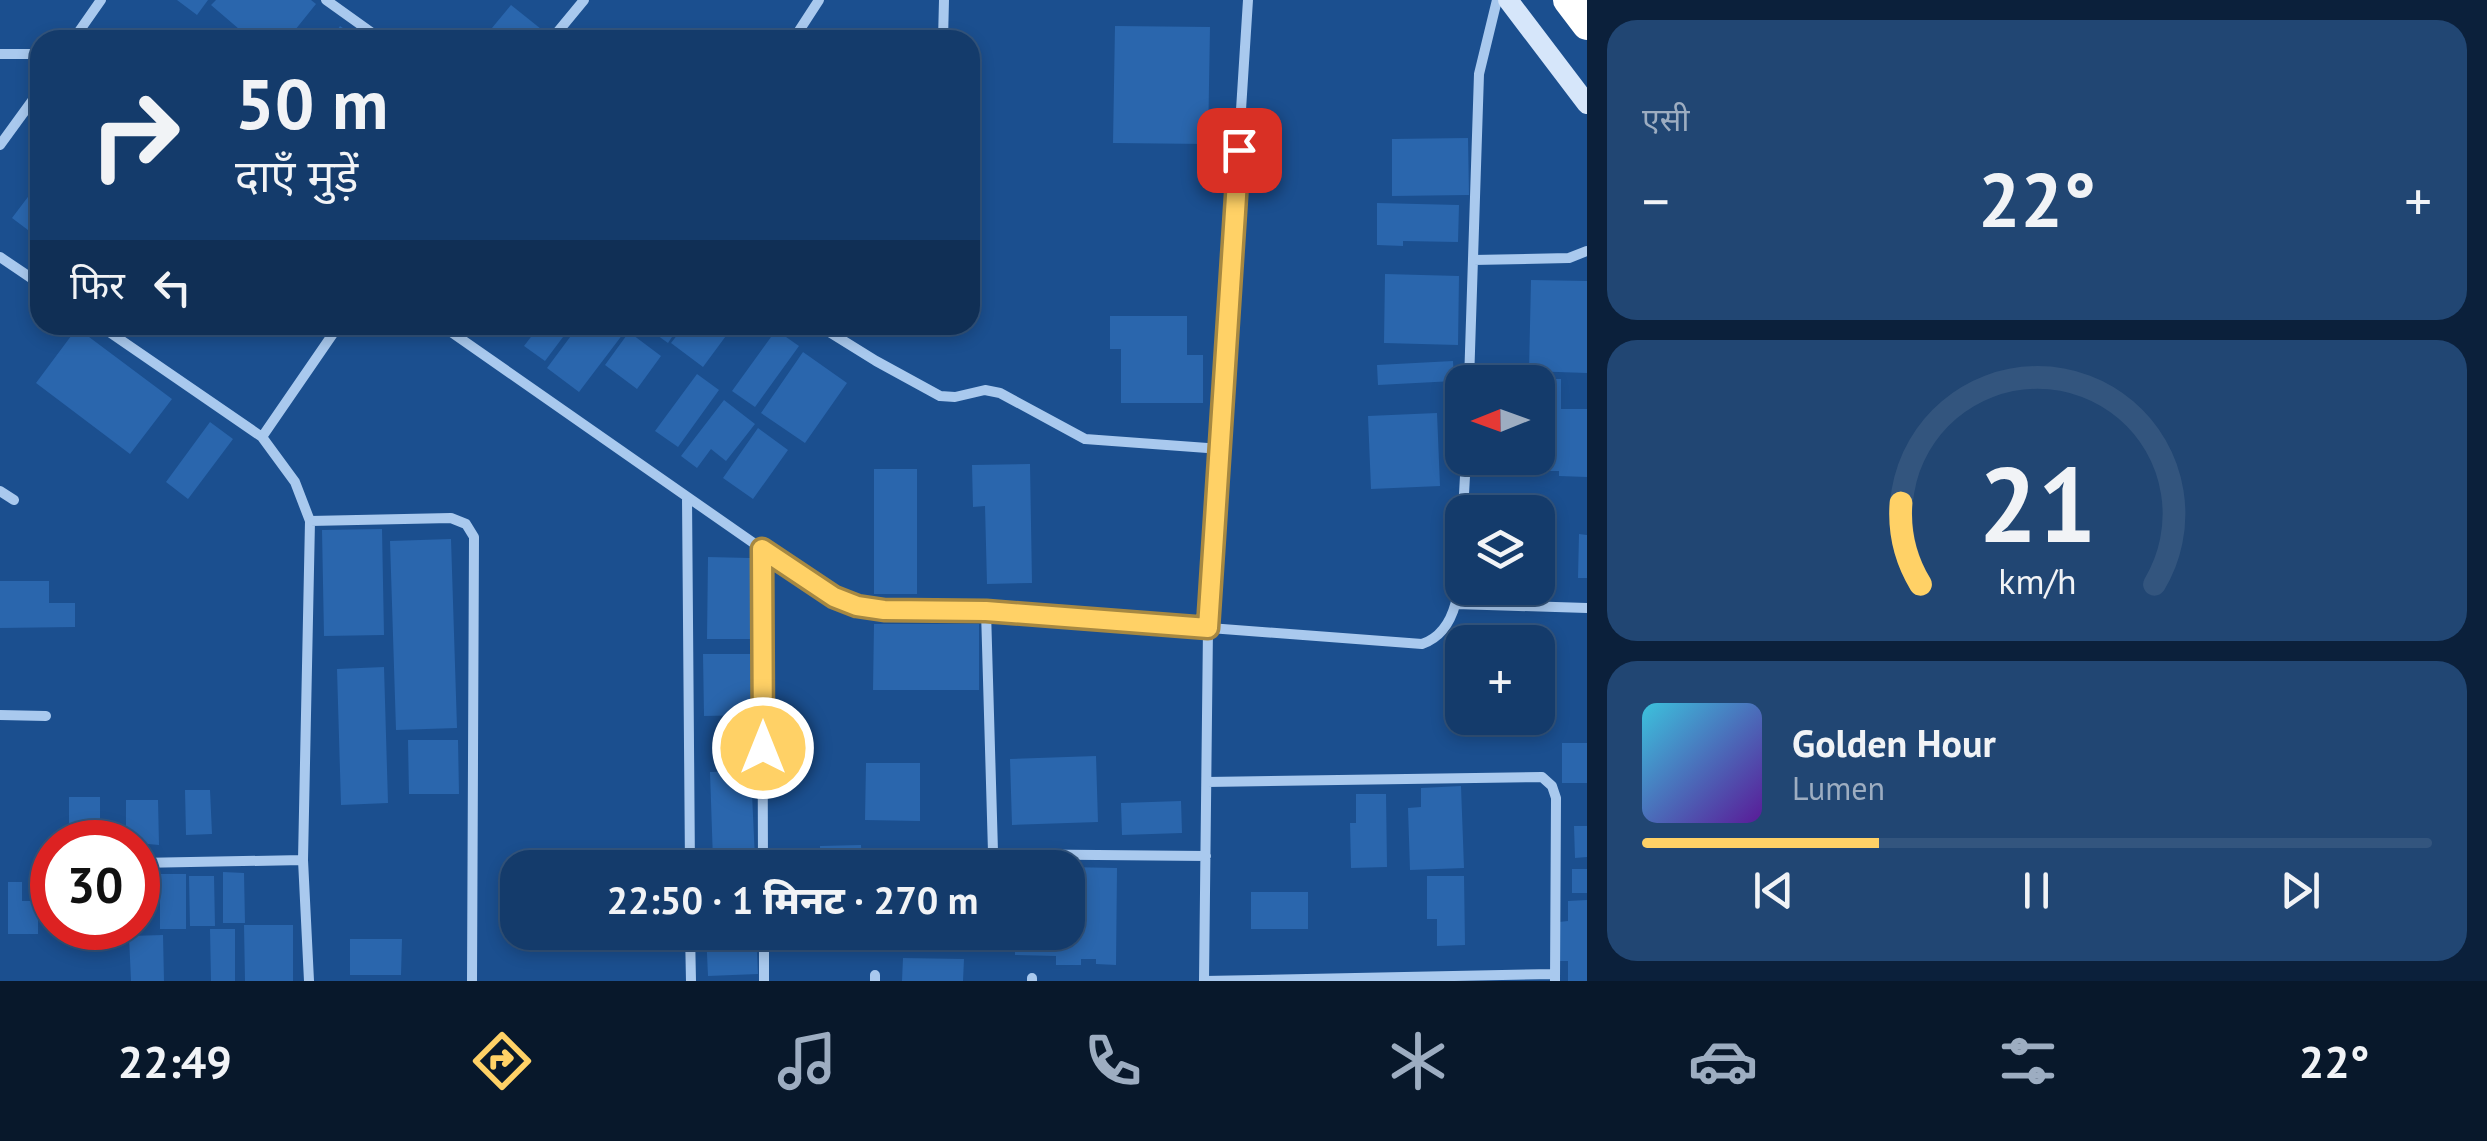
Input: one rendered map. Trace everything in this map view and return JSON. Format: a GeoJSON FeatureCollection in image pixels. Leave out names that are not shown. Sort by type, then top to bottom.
{"type":"FeatureCollection","features":[{"type":"Feature","properties":{"kind":"highway"},"geometry":{"type":"LineString","coordinates":[[1568,0],[1587,25]]}},
{"type":"Feature","properties":{"kind":"street"},"geometry":{"type":"LineString","coordinates":[[81,30],[101,0]]}},
{"type":"Feature","properties":{"kind":"street"},"geometry":{"type":"LineString","coordinates":[[326,0],[368,30]]}},
{"type":"Feature","properties":{"kind":"street"},"geometry":{"type":"LineString","coordinates":[[559,30],[584,0]]}},
{"type":"Feature","properties":{"kind":"street"},"geometry":{"type":"LineString","coordinates":[[800,30],[819,0]]}},
{"type":"Feature","properties":{"kind":"street"},"geometry":{"type":"LineString","coordinates":[[943,30],[944,0]]}},
{"type":"Feature","properties":{"kind":"street"},"geometry":{"type":"LineString","coordinates":[[1208,782],[1542,777],[1552,786],[1556,798],[1555,978],[1204,981],[1208,628],[1248,0]]}},
{"type":"Feature","properties":{"kind":"street"},"geometry":{"type":"LineString","coordinates":[[1469,365],[1480,74],[1497,0]]}},
{"type":"Feature","properties":{"kind":"street"},"geometry":{"type":"LineString","coordinates":[[1508,0],[1587,104]]}},
{"type":"Feature","properties":{"kind":"street"},"geometry":{"type":"LineString","coordinates":[[0,54],[30,54]]}},
{"type":"Feature","properties":{"kind":"street"},"geometry":{"type":"LineString","coordinates":[[0,145],[30,104]]}},
{"type":"Feature","properties":{"kind":"street"},"geometry":{"type":"LineString","coordinates":[[1472,260],[1569,258],[1587,252]]}},
{"type":"Feature","properties":{"kind":"street"},"geometry":{"type":"LineString","coordinates":[[0,256],[30,277]]}},
{"type":"Feature","properties":{"kind":"street"},"geometry":{"type":"LineString","coordinates":[[114,335],[262,437],[295,482],[310,521],[303,860],[308,981]]}},
{"type":"Feature","properties":{"kind":"street"},"geometry":{"type":"LineString","coordinates":[[262,437],[331,335]]}},
{"type":"Feature","properties":{"kind":"street"},"geometry":{"type":"LineString","coordinates":[[454,335],[762,549],[834,597],[857,606],[986,611],[1422,644],[1437,639],[1448,626],[1456,605]]}},
{"type":"Feature","properties":{"kind":"street"},"geometry":{"type":"LineString","coordinates":[[834,335],[940,396],[955,397],[984,390],[1000,394],[1086,438],[1221,450]]}},
{"type":"Feature","properties":{"kind":"street"},"geometry":{"type":"LineString","coordinates":[[0,491],[14,500]]}},
{"type":"Feature","properties":{"kind":"street"},"geometry":{"type":"LineString","coordinates":[[687,498],[690,850]]}},
{"type":"Feature","properties":{"kind":"street"},"geometry":{"type":"LineString","coordinates":[[310,521],[451,518],[466,524],[474,536],[472,981]]}},
{"type":"Feature","properties":{"kind":"street"},"geometry":{"type":"LineString","coordinates":[[762,549],[764,850]]}},
{"type":"Feature","properties":{"kind":"street"},"geometry":{"type":"LineString","coordinates":[[1489,605],[1587,608]]}},
{"type":"Feature","properties":{"kind":"street"},"geometry":{"type":"LineString","coordinates":[[986,611],[992,850]]}},
{"type":"Feature","properties":{"kind":"street"},"geometry":{"type":"LineString","coordinates":[[0,715],[46,716]]}},
{"type":"Feature","properties":{"kind":"street"},"geometry":{"type":"LineString","coordinates":[[1085,854],[1206,856]]}},
{"type":"Feature","properties":{"kind":"street"},"geometry":{"type":"LineString","coordinates":[[160,863],[303,860]]}},
{"type":"Feature","properties":{"kind":"street"},"geometry":{"type":"LineString","coordinates":[[690,950],[691,981]]}},
{"type":"Feature","properties":{"kind":"street"},"geometry":{"type":"LineString","coordinates":[[764,950],[764,981]]}},
{"type":"Feature","properties":{"kind":"building"},"geometry":{"type":"Polygon","coordinates":[[[177,0],[208,0],[197,15],[177,0]]]}},
{"type":"Feature","properties":{"kind":"building"},"geometry":{"type":"Polygon","coordinates":[[[216,0],[311,0],[316,4],[295,30],[238,30],[211,5],[216,0]]]}},
{"type":"Feature","properties":{"kind":"building"},"geometry":{"type":"Polygon","coordinates":[[[511,5],[541,29],[540,30],[490,30],[511,5]]]}},
{"type":"Feature","properties":{"kind":"building"},"geometry":{"type":"Polygon","coordinates":[[[1115,26],[1210,27],[1208,144],[1113,143],[1115,26]]]}},
{"type":"Feature","properties":{"kind":"building"},"geometry":{"type":"Polygon","coordinates":[[[1468,138],[1469,195],[1392,196],[1392,139],[1468,138]]]}},
{"type":"Feature","properties":{"kind":"building"},"geometry":{"type":"Polygon","coordinates":[[[30,194],[30,232],[12,218],[30,194]]]}},
{"type":"Feature","properties":{"kind":"building"},"geometry":{"type":"Polygon","coordinates":[[[1377,203],[1459,205],[1458,242],[1403,241],[1403,246],[1377,245],[1377,203]]]}},
{"type":"Feature","properties":{"kind":"building"},"geometry":{"type":"Polygon","coordinates":[[[1385,274],[1459,276],[1458,345],[1384,343],[1385,274]]]}},
{"type":"Feature","properties":{"kind":"building"},"geometry":{"type":"Polygon","coordinates":[[[1531,280],[1587,281],[1587,373],[1555,372],[1555,365],[1529,365],[1531,280]]]}},
{"type":"Feature","properties":{"kind":"building"},"geometry":{"type":"Polygon","coordinates":[[[1110,316],[1187,316],[1187,355],[1203,355],[1203,403],[1121,403],[1121,349],[1110,349],[1110,316]]]}},
{"type":"Feature","properties":{"kind":"building"},"geometry":{"type":"Polygon","coordinates":[[[72,335],[86,335],[172,399],[130,454],[36,383],[72,335]]]}},
{"type":"Feature","properties":{"kind":"building"},"geometry":{"type":"Polygon","coordinates":[[[532,335],[564,335],[545,361],[524,346],[532,335]]]}},
{"type":"Feature","properties":{"kind":"building"},"geometry":{"type":"Polygon","coordinates":[[[572,335],[622,335],[579,392],[547,368],[572,335]]]}},
{"type":"Feature","properties":{"kind":"building"},"geometry":{"type":"Polygon","coordinates":[[[627,335],[633,335],[661,356],[637,389],[605,365],[627,335]]]}},
{"type":"Feature","properties":{"kind":"building"},"geometry":{"type":"Polygon","coordinates":[[[657,335],[673,335],[668,343],[657,335]]]}},
{"type":"Feature","properties":{"kind":"building"},"geometry":{"type":"Polygon","coordinates":[[[677,335],[727,335],[703,367],[671,343],[677,335]]]}},
{"type":"Feature","properties":{"kind":"building"},"geometry":{"type":"Polygon","coordinates":[[[772,335],[783,335],[799,346],[755,407],[732,391],[772,335]]]}},
{"type":"Feature","properties":{"kind":"building"},"geometry":{"type":"Polygon","coordinates":[[[803,352],[847,383],[805,443],[761,413],[803,352]]]}},
{"type":"Feature","properties":{"kind":"building"},"geometry":{"type":"Polygon","coordinates":[[[1453,361],[1453,365],[1445,365],[1445,381],[1378,385],[1377,365],[1453,361]]]}},
{"type":"Feature","properties":{"kind":"building"},"geometry":{"type":"Polygon","coordinates":[[[697,374],[719,390],[678,447],[655,431],[697,374]]]}},
{"type":"Feature","properties":{"kind":"building"},"geometry":{"type":"Polygon","coordinates":[[[1555,379],[1561,379],[1561,409],[1587,409],[1587,477],[1559,476],[1559,471],[1555,471],[1555,379]]]}},
{"type":"Feature","properties":{"kind":"building"},"geometry":{"type":"Polygon","coordinates":[[[724,400],[755,424],[726,461],[711,449],[697,468],[681,456],[724,400]]]}},
{"type":"Feature","properties":{"kind":"building"},"geometry":{"type":"Polygon","coordinates":[[[1437,413],[1440,486],[1371,489],[1368,416],[1437,413]]]}},
{"type":"Feature","properties":{"kind":"building"},"geometry":{"type":"Polygon","coordinates":[[[210,422],[233,439],[188,499],[166,482],[210,422]]]}},
{"type":"Feature","properties":{"kind":"building"},"geometry":{"type":"Polygon","coordinates":[[[758,428],[788,450],[753,499],[723,478],[758,428]]]}},
{"type":"Feature","properties":{"kind":"building"},"geometry":{"type":"Polygon","coordinates":[[[1030,464],[1032,583],[987,584],[985,506],[973,507],[972,465],[1030,464]]]}},
{"type":"Feature","properties":{"kind":"building"},"geometry":{"type":"Polygon","coordinates":[[[874,469],[917,469],[917,594],[874,594],[874,469]]]}},
{"type":"Feature","properties":{"kind":"building"},"geometry":{"type":"Polygon","coordinates":[[[382,529],[384,635],[324,636],[322,530],[382,529]]]}},
{"type":"Feature","properties":{"kind":"building"},"geometry":{"type":"Polygon","coordinates":[[[1579,534],[1587,535],[1587,578],[1578,578],[1579,534]]]}},
{"type":"Feature","properties":{"kind":"building"},"geometry":{"type":"Polygon","coordinates":[[[451,539],[457,728],[396,730],[390,541],[451,539]]]}},
{"type":"Feature","properties":{"kind":"building"},"geometry":{"type":"Polygon","coordinates":[[[708,557],[750,558],[750,639],[707,639],[708,557]]]}},
{"type":"Feature","properties":{"kind":"building"},"geometry":{"type":"Polygon","coordinates":[[[0,581],[49,581],[49,603],[75,603],[75,627],[0,628],[0,581]]]}},
{"type":"Feature","properties":{"kind":"building"},"geometry":{"type":"Polygon","coordinates":[[[874,624],[979,624],[979,690],[873,690],[874,624]]]}},
{"type":"Feature","properties":{"kind":"building"},"geometry":{"type":"Polygon","coordinates":[[[703,654],[751,654],[752,715],[704,716],[703,654]]]}},
{"type":"Feature","properties":{"kind":"building"},"geometry":{"type":"Polygon","coordinates":[[[384,667],[388,803],[341,805],[337,669],[384,667]]]}},
{"type":"Feature","properties":{"kind":"building"},"geometry":{"type":"Polygon","coordinates":[[[408,740],[458,740],[459,794],[409,794],[408,740]]]}},
{"type":"Feature","properties":{"kind":"building"},"geometry":{"type":"Polygon","coordinates":[[[1562,743],[1587,743],[1587,783],[1562,783],[1562,743]]]}},
{"type":"Feature","properties":{"kind":"building"},"geometry":{"type":"Polygon","coordinates":[[[1096,756],[1098,822],[1012,825],[1010,759],[1096,756]]]}},
{"type":"Feature","properties":{"kind":"building"},"geometry":{"type":"Polygon","coordinates":[[[866,763],[920,763],[920,821],[865,820],[866,763]]]}},
{"type":"Feature","properties":{"kind":"building"},"geometry":{"type":"Polygon","coordinates":[[[751,771],[755,850],[713,850],[710,772],[751,771]]]}},
{"type":"Feature","properties":{"kind":"building"},"geometry":{"type":"Polygon","coordinates":[[[1461,786],[1464,868],[1410,870],[1408,808],[1421,807],[1421,788],[1461,786]]]}},
{"type":"Feature","properties":{"kind":"building"},"geometry":{"type":"Polygon","coordinates":[[[185,790],[210,790],[212,834],[186,835],[185,790]]]}},
{"type":"Feature","properties":{"kind":"building"},"geometry":{"type":"Polygon","coordinates":[[[1356,794],[1386,794],[1387,867],[1351,868],[1350,823],[1356,823],[1356,794]]]}},
{"type":"Feature","properties":{"kind":"building"},"geometry":{"type":"Polygon","coordinates":[[[69,797],[100,797],[100,820],[69,820],[69,797]]]}},
{"type":"Feature","properties":{"kind":"building"},"geometry":{"type":"Polygon","coordinates":[[[126,800],[158,800],[158,820],[126,820],[126,800]]]}},
{"type":"Feature","properties":{"kind":"building"},"geometry":{"type":"Polygon","coordinates":[[[1181,801],[1182,833],[1122,835],[1121,803],[1181,801]]]}},
{"type":"Feature","properties":{"kind":"building"},"geometry":{"type":"Polygon","coordinates":[[[1574,826],[1587,826],[1587,857],[1575,858],[1574,826]]]}},
{"type":"Feature","properties":{"kind":"building"},"geometry":{"type":"Polygon","coordinates":[[[861,845],[861,850],[820,850],[820,846],[861,845]]]}},
{"type":"Feature","properties":{"kind":"building"},"geometry":{"type":"Polygon","coordinates":[[[1085,867],[1117,868],[1116,965],[1081,959],[1081,965],[1056,965],[1056,956],[1015,955],[1015,950],[1085,950],[1085,867]]]}},
{"type":"Feature","properties":{"kind":"building"},"geometry":{"type":"Polygon","coordinates":[[[1572,869],[1587,869],[1587,893],[1572,893],[1572,869]]]}},
{"type":"Feature","properties":{"kind":"building"},"geometry":{"type":"Polygon","coordinates":[[[223,872],[244,873],[245,923],[223,923],[223,872]]]}},
{"type":"Feature","properties":{"kind":"building"},"geometry":{"type":"Polygon","coordinates":[[[160,874],[186,874],[186,929],[160,929],[160,874]]]}},
{"type":"Feature","properties":{"kind":"building"},"geometry":{"type":"Polygon","coordinates":[[[189,876],[214,876],[215,926],[190,926],[189,876]]]}},
{"type":"Feature","properties":{"kind":"building"},"geometry":{"type":"Polygon","coordinates":[[[1427,876],[1464,876],[1465,945],[1437,946],[1437,919],[1427,919],[1427,876]]]}},
{"type":"Feature","properties":{"kind":"building"},"geometry":{"type":"Polygon","coordinates":[[[8,882],[22,882],[22,901],[30,901],[30,934],[8,934],[8,882]]]}},
{"type":"Feature","properties":{"kind":"building"},"geometry":{"type":"Polygon","coordinates":[[[1251,892],[1308,892],[1308,929],[1251,929],[1251,892]]]}},
{"type":"Feature","properties":{"kind":"building"},"geometry":{"type":"Polygon","coordinates":[[[1587,900],[1587,981],[1568,981],[1568,961],[1560,961],[1559,922],[1568,921],[1568,901],[1587,900]]]}},
{"type":"Feature","properties":{"kind":"building"},"geometry":{"type":"Polygon","coordinates":[[[244,925],[293,925],[293,981],[245,981],[244,925]]]}},
{"type":"Feature","properties":{"kind":"building"},"geometry":{"type":"Polygon","coordinates":[[[210,929],[235,929],[235,981],[211,981],[210,929]]]}},
{"type":"Feature","properties":{"kind":"building"},"geometry":{"type":"Polygon","coordinates":[[[160,935],[164,981],[131,981],[130,950],[160,950],[160,935]]]}},
{"type":"Feature","properties":{"kind":"building"},"geometry":{"type":"Polygon","coordinates":[[[350,939],[402,939],[401,975],[350,975],[350,939]]]}},
{"type":"Feature","properties":{"kind":"building"},"geometry":{"type":"Polygon","coordinates":[[[707,950],[757,950],[758,974],[708,976],[707,950]]]}},
{"type":"Feature","properties":{"kind":"building"},"geometry":{"type":"Polygon","coordinates":[[[903,958],[964,959],[963,981],[902,981],[903,958]]]}},
{"type":"Feature","properties":{"kind":"route"},"geometry":{"type":"LineString","coordinates":[[763,748],[762,549],[834,597],[857,606],[986,611],[1208,628],[1239,150]]}}]}
